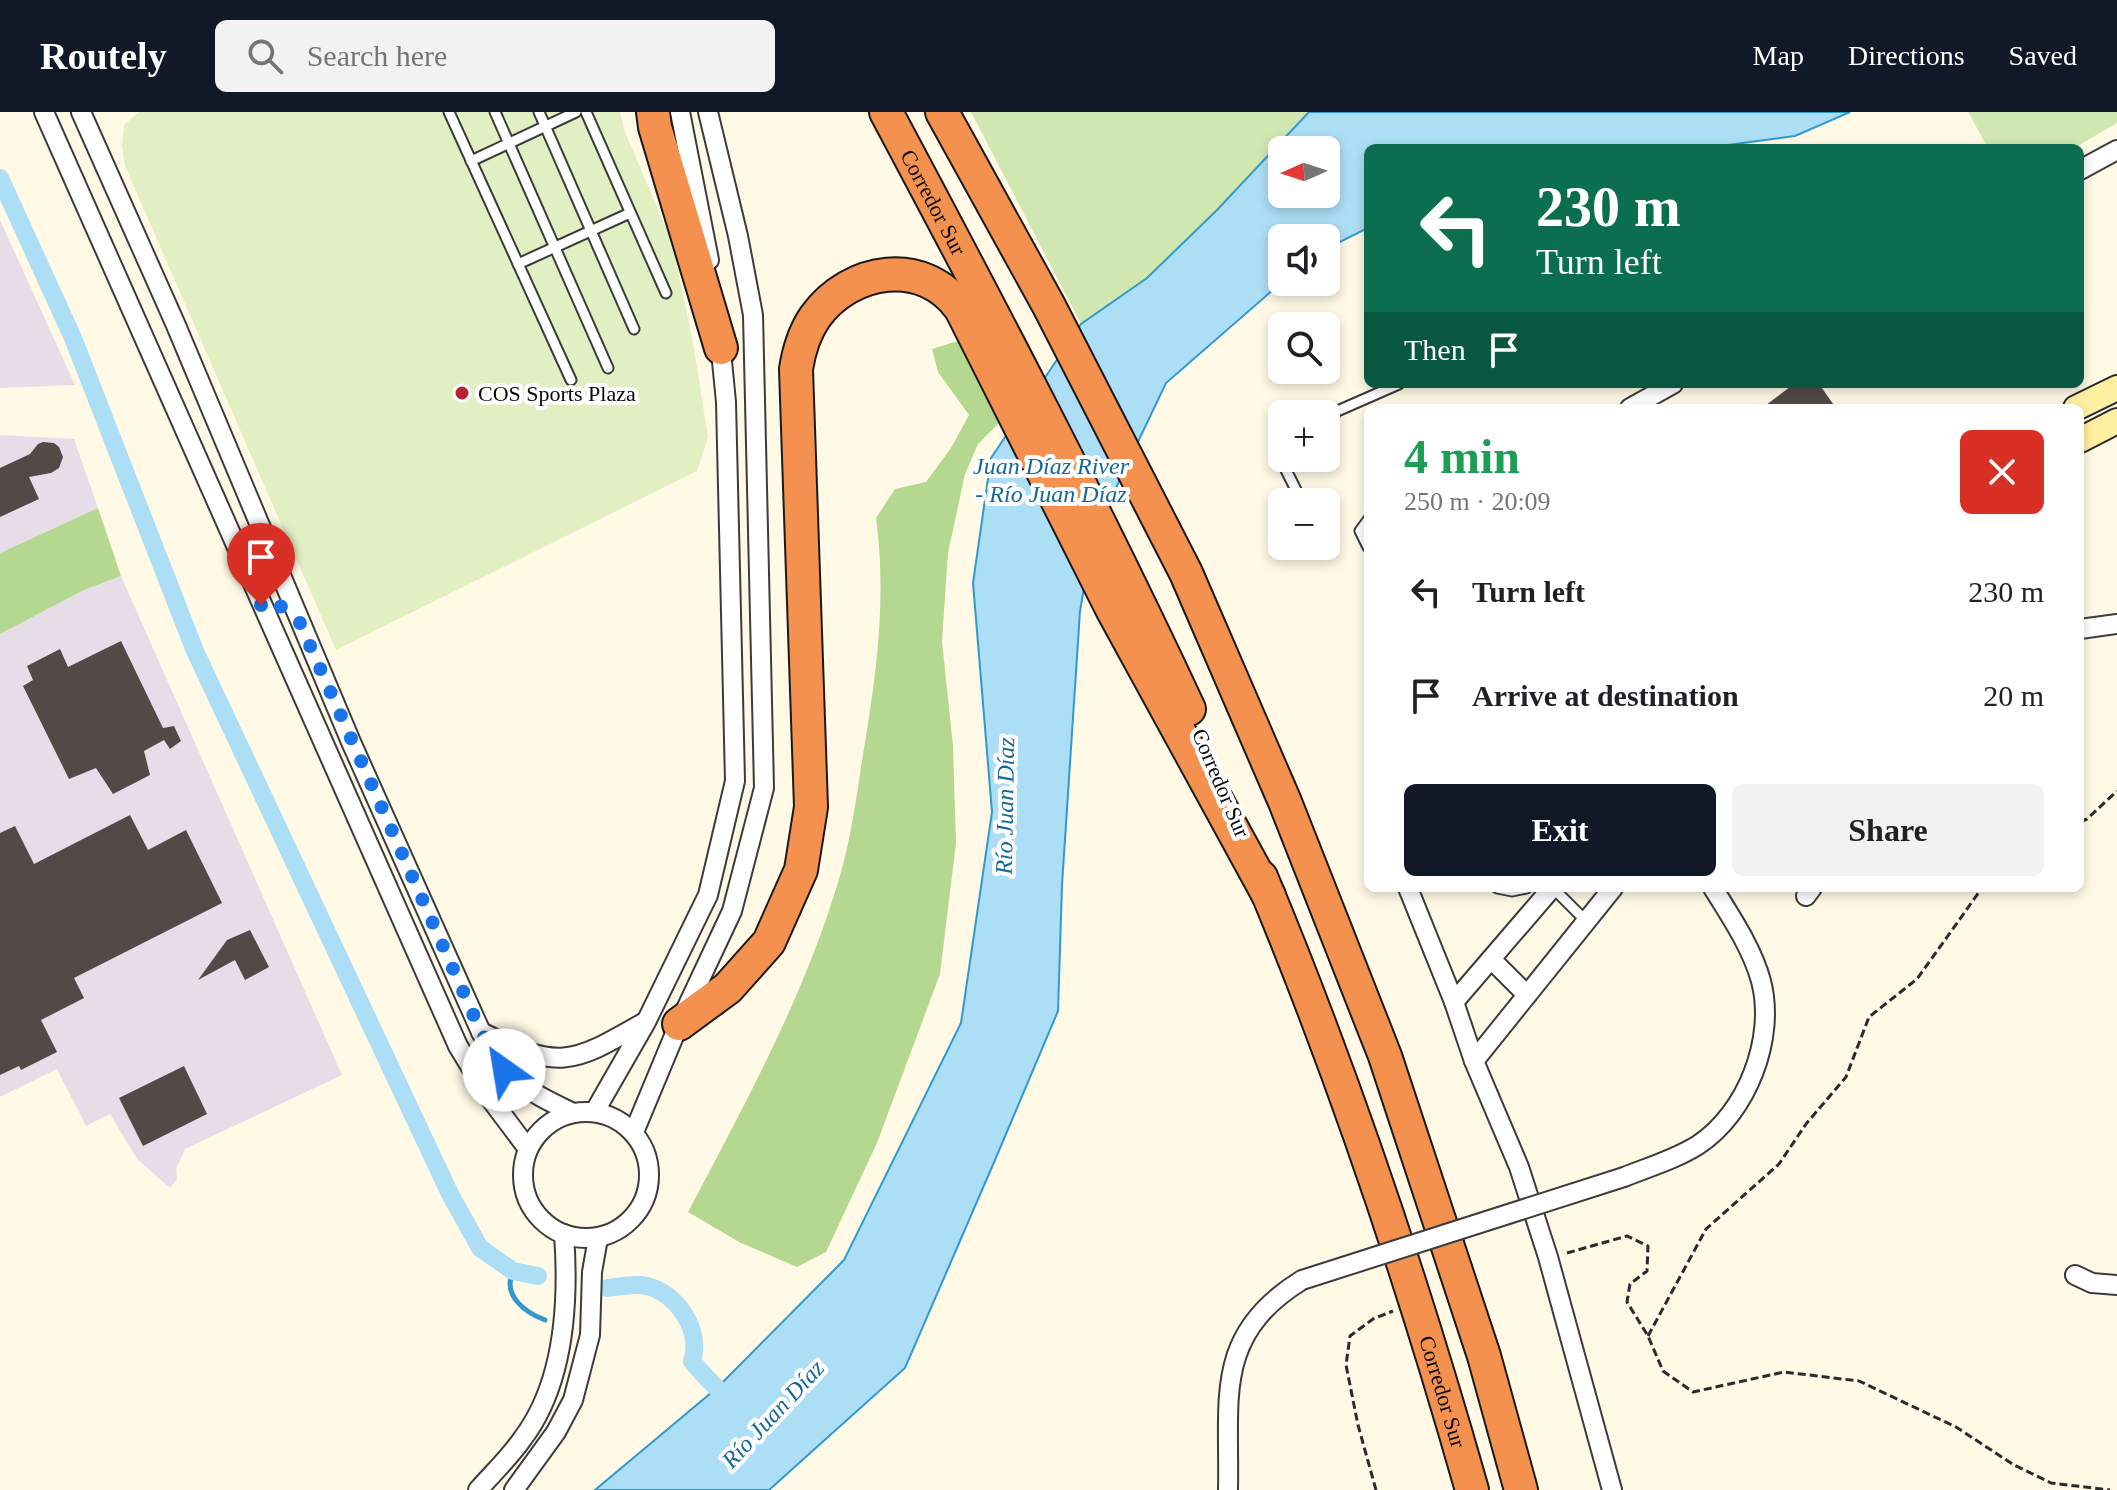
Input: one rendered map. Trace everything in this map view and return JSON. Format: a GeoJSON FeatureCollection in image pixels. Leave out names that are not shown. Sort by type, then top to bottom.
{"type":"FeatureCollection","features":[{"type":"Feature","properties":{"kind":"highway"},"geometry":{"type":"LineString","coordinates":[[653,112],[721,348]]}},
{"type":"Feature","properties":{"kind":"highway","name":"Corredor Sur"},"geometry":{"type":"LineString","coordinates":[[886,112],[996,347],[1125,604],[1193,718],[1269,896],[1344,1092],[1438,1370],[1472,1490]]}},
{"type":"Feature","properties":{"kind":"highway"},"geometry":{"type":"LineString","coordinates":[[942,112],[1049,306],[1186,573],[1285,802],[1385,1056],[1484,1356],[1521,1490]]}},
{"type":"Feature","properties":{"kind":"highway"},"geometry":{"type":"LineString","coordinates":[[679,1024],[728,988],[769,942],[801,870],[811,807],[795,382],[798,353],[809,327],[837,294],[862,280],[889,274],[913,275],[934,283],[955,299],[996,347]]}},
{"type":"Feature","properties":{"kind":"street"},"geometry":{"type":"LineString","coordinates":[[44,112],[458,1046],[489,1097],[528,1149]]}},
{"type":"Feature","properties":{"kind":"street"},"geometry":{"type":"LineString","coordinates":[[81,112],[175,323],[300,623],[481,1032],[504,1070],[519,1086],[571,1112]]}},
{"type":"Feature","properties":{"kind":"street"},"geometry":{"type":"LineString","coordinates":[[595,1111],[646,1022],[708,895],[735,781],[726,402],[711,275],[680,112]]}},
{"type":"Feature","properties":{"kind":"street"},"geometry":{"type":"LineString","coordinates":[[634,1132],[679,1024],[732,911],[764,788],[753,315],[738,236],[708,112]]}},
{"type":"Feature","properties":{"kind":"street"},"geometry":{"type":"LineString","coordinates":[[2084,168],[2117,150]]}},
{"type":"Feature","properties":{"kind":"street"},"geometry":{"type":"LineString","coordinates":[[1636,404],[1661,388]]}},
{"type":"Feature","properties":{"kind":"street"},"geometry":{"type":"LineString","coordinates":[[2084,404],[2117,388]]}},
{"type":"Feature","properties":{"kind":"street"},"geometry":{"type":"LineString","coordinates":[[2084,438],[2117,421]]}},
{"type":"Feature","properties":{"kind":"street"},"geometry":{"type":"LineString","coordinates":[[238,553],[264,592],[300,623]]}},
{"type":"Feature","properties":{"kind":"street"},"geometry":{"type":"LineString","coordinates":[[300,623],[297,663],[307,709]]}},
{"type":"Feature","properties":{"kind":"street"},"geometry":{"type":"LineString","coordinates":[[2084,628],[2117,624]]}},
{"type":"Feature","properties":{"kind":"street"},"geometry":{"type":"LineString","coordinates":[[1410,892],[1527,1191],[1612,1490]]}},
{"type":"Feature","properties":{"kind":"street"},"geometry":{"type":"LineString","coordinates":[[1454,1002],[1550,892]]}},
{"type":"Feature","properties":{"kind":"street"},"geometry":{"type":"LineString","coordinates":[[1474,1061],[1610,892]]}},
{"type":"Feature","properties":{"kind":"street"},"geometry":{"type":"LineString","coordinates":[[1228,1490],[1231,1370],[1242,1338],[1263,1308],[1302,1280],[1624,1177],[1699,1144],[1732,1113],[1760,1054],[1765,1015],[1761,981],[1739,931],[1715,892]]}},
{"type":"Feature","properties":{"kind":"street"},"geometry":{"type":"LineString","coordinates":[[1491,959],[1527,995]]}},
{"type":"Feature","properties":{"kind":"street"},"geometry":{"type":"LineString","coordinates":[[481,1032],[523,1053],[559,1059],[590,1053],[646,1022]]}},
{"type":"Feature","properties":{"kind":"street"},"geometry":{"type":"LineString","coordinates":[[595,1111],[616,1118],[634,1132],[647,1156],[649,1183],[641,1208],[622,1227],[598,1238],[564,1234],[546,1224],[532,1208],[524,1189],[523,1169],[528,1149],[538,1132],[553,1120],[571,1112],[595,1111]]}},
{"type":"Feature","properties":{"kind":"street"},"geometry":{"type":"LineString","coordinates":[[478,1490],[524,1438],[548,1395],[562,1331],[567,1270],[564,1234]]}},
{"type":"Feature","properties":{"kind":"street"},"geometry":{"type":"LineString","coordinates":[[514,1490],[556,1432],[573,1400],[590,1335],[592,1272],[598,1238]]}},
{"type":"Feature","properties":{"kind":"street"},"geometry":{"type":"LineString","coordinates":[[2075,1275],[2092,1283],[2117,1285]]}},
{"type":"Feature","properties":{"kind":"lane"},"geometry":{"type":"LineString","coordinates":[[449,112],[571,380]]}},
{"type":"Feature","properties":{"kind":"lane"},"geometry":{"type":"LineString","coordinates":[[495,112],[608,368]]}},
{"type":"Feature","properties":{"kind":"lane"},"geometry":{"type":"LineString","coordinates":[[539,112],[634,329]]}},
{"type":"Feature","properties":{"kind":"lane"},"geometry":{"type":"LineString","coordinates":[[471,161],[576,112]]}},
{"type":"Feature","properties":{"kind":"lane"},"geometry":{"type":"LineString","coordinates":[[586,112],[666,293]]}},
{"type":"Feature","properties":{"kind":"lane"},"geometry":{"type":"LineString","coordinates":[[518,264],[630,213]]}},
{"type":"Feature","properties":{"kind":"lane"},"geometry":{"type":"LineString","coordinates":[[1340,410],[1390,388]]}},
{"type":"Feature","properties":{"kind":"lane"},"geometry":{"type":"LineString","coordinates":[[1557,892],[1586,921]]}},
{"type":"Feature","properties":{"kind":"path"},"geometry":{"type":"LineString","coordinates":[[2084,820],[2117,791]]}},
{"type":"Feature","properties":{"kind":"path"},"geometry":{"type":"LineString","coordinates":[[1648,1336],[1706,1229],[1779,1164],[1806,1124],[1846,1077],[1869,1017],[1917,979],[1979,892]]}},
{"type":"Feature","properties":{"kind":"path"},"geometry":{"type":"LineString","coordinates":[[1567,1253],[1627,1236],[1648,1246],[1647,1271],[1630,1284],[1627,1302],[1648,1336],[1663,1371],[1693,1392],[1784,1372],[1859,1381],[1956,1427],[2014,1465],[2051,1483],[2110,1490]]}},
{"type":"Feature","properties":{"kind":"path"},"geometry":{"type":"LineString","coordinates":[[1376,1490],[1346,1365],[1350,1336],[1373,1319],[1395,1310]]}},
{"type":"Feature","properties":{"kind":"shaded area"},"geometry":{"type":"Polygon","coordinates":[[[0,220],[75,385],[0,388],[0,220]]]}},
{"type":"Feature","properties":{"kind":"shaded area"},"geometry":{"type":"Polygon","coordinates":[[[0,435],[74,439],[98,508],[0,553],[0,435]]]}},
{"type":"Feature","properties":{"kind":"shaded area"},"geometry":{"type":"Polygon","coordinates":[[[121,576],[342,1075],[185,1149],[176,1169],[177,1179],[170,1188],[137,1159],[110,1114],[86,1126],[57,1069],[0,1097],[0,634],[84,590],[121,576]]]}},
{"type":"Feature","properties":{"kind":"green space","name":"COS Sports Plaza"},"geometry":{"type":"Polygon","coordinates":[[[139,112],[620,112],[625,132],[673,245],[708,437],[697,471],[336,650],[125,166],[122,145],[124,125],[139,112]]]}},
{"type":"Feature","properties":{"kind":"green space"},"geometry":{"type":"Polygon","coordinates":[[[971,112],[1309,112],[1286,136],[1268,136],[1268,156],[1147,278],[1081,324],[971,112]]]}},
{"type":"Feature","properties":{"kind":"green space"},"geometry":{"type":"Polygon","coordinates":[[[1968,112],[2117,112],[2117,123],[2081,144],[1986,144],[1968,112]]]}},
{"type":"Feature","properties":{"kind":"green space"},"geometry":{"type":"Polygon","coordinates":[[[964,339],[1004,418],[978,444],[965,474],[948,553],[942,641],[953,746],[956,843],[940,974],[877,1143],[826,1252],[797,1267],[741,1243],[688,1212],[791,1008],[839,879],[855,808],[877,654],[880,573],[876,518],[895,489],[926,482],[951,448],[969,415],[938,372],[932,349],[964,339]]]}},
{"type":"Feature","properties":{"kind":"green space"},"geometry":{"type":"Polygon","coordinates":[[[98,508],[121,576],[84,590],[0,634],[0,553],[98,508]]]}},
{"type":"Feature","properties":{"kind":"water","name":"Juan Díaz River - Río Juan Díaz"},"geometry":{"type":"Polygon","coordinates":[[[1309,112],[1850,112],[1795,136],[1736,144],[1364,144],[1364,230],[1340,242],[1340,224],[1268,224],[1268,294],[1166,383],[1093,536],[1080,611],[1062,885],[1058,1011],[905,1368],[769,1490],[595,1490],[718,1387],[844,1260],[961,1023],[992,812],[973,583],[991,458],[1081,324],[1147,278],[1268,156],[1268,208],[1340,208],[1340,136],[1286,136],[1309,112]]]}},
{"type":"Feature","properties":{"kind":"building"},"geometry":{"type":"Polygon","coordinates":[[[1789,388],[1822,388],[1833,404],[1767,404],[1789,388]]]}},
{"type":"Feature","properties":{"kind":"building"},"geometry":{"type":"Polygon","coordinates":[[[43,442],[59,447],[63,457],[59,468],[51,473],[29,477],[39,499],[0,517],[0,468],[30,454],[43,442]]]}},
{"type":"Feature","properties":{"kind":"building"},"geometry":{"type":"Polygon","coordinates":[[[121,641],[163,728],[174,726],[181,741],[170,749],[164,740],[144,751],[150,775],[113,794],[96,768],[69,779],[23,686],[33,680],[27,666],[60,649],[68,667],[121,641]]]}},
{"type":"Feature","properties":{"kind":"building"},"geometry":{"type":"Polygon","coordinates":[[[130,815],[148,850],[186,830],[222,903],[74,978],[84,998],[41,1020],[57,1052],[21,1070],[19,1066],[0,1075],[0,833],[15,826],[34,864],[130,815]]]}},
{"type":"Feature","properties":{"kind":"building"},"geometry":{"type":"Polygon","coordinates":[[[250,930],[269,967],[245,980],[235,960],[198,980],[227,940],[250,930]]]}},
{"type":"Feature","properties":{"kind":"building"},"geometry":{"type":"Polygon","coordinates":[[[184,1066],[207,1114],[143,1146],[119,1098],[184,1066]]]}},
{"type":"Feature","properties":{"kind":"waterway"},"geometry":{"type":"LineString","coordinates":[[0,178],[73,338],[195,651],[450,1194],[480,1248],[513,1271],[538,1276]]}},
{"type":"Feature","properties":{"kind":"waterway"},"geometry":{"type":"LineString","coordinates":[[513,1271],[510,1288],[517,1302],[545,1320]]}},
{"type":"Feature","properties":{"kind":"waterway"},"geometry":{"type":"LineString","coordinates":[[607,1288],[642,1285],[668,1296],[690,1326],[694,1349],[692,1361],[732,1404]]}},
{"type":"Feature","properties":{"kind":"place","name":"COS Sports Plaza"},"geometry":{"type":"Point","coordinates":[462,393]}},
{"type":"Feature","properties":{"kind":"route"},"geometry":{"type":"LineString","coordinates":[[261,605],[238,553],[264,592],[300,623],[481,1032],[504,1070]]}},
{"type":"Feature","properties":{"kind":"water label","name":"Río Juan Díaz"},"geometry":{"type":"Point","coordinates":[1005,806]}},
{"type":"Feature","properties":{"kind":"water label","name":"Río Juan Díaz"},"geometry":{"type":"Point","coordinates":[773,1414]}}]}
